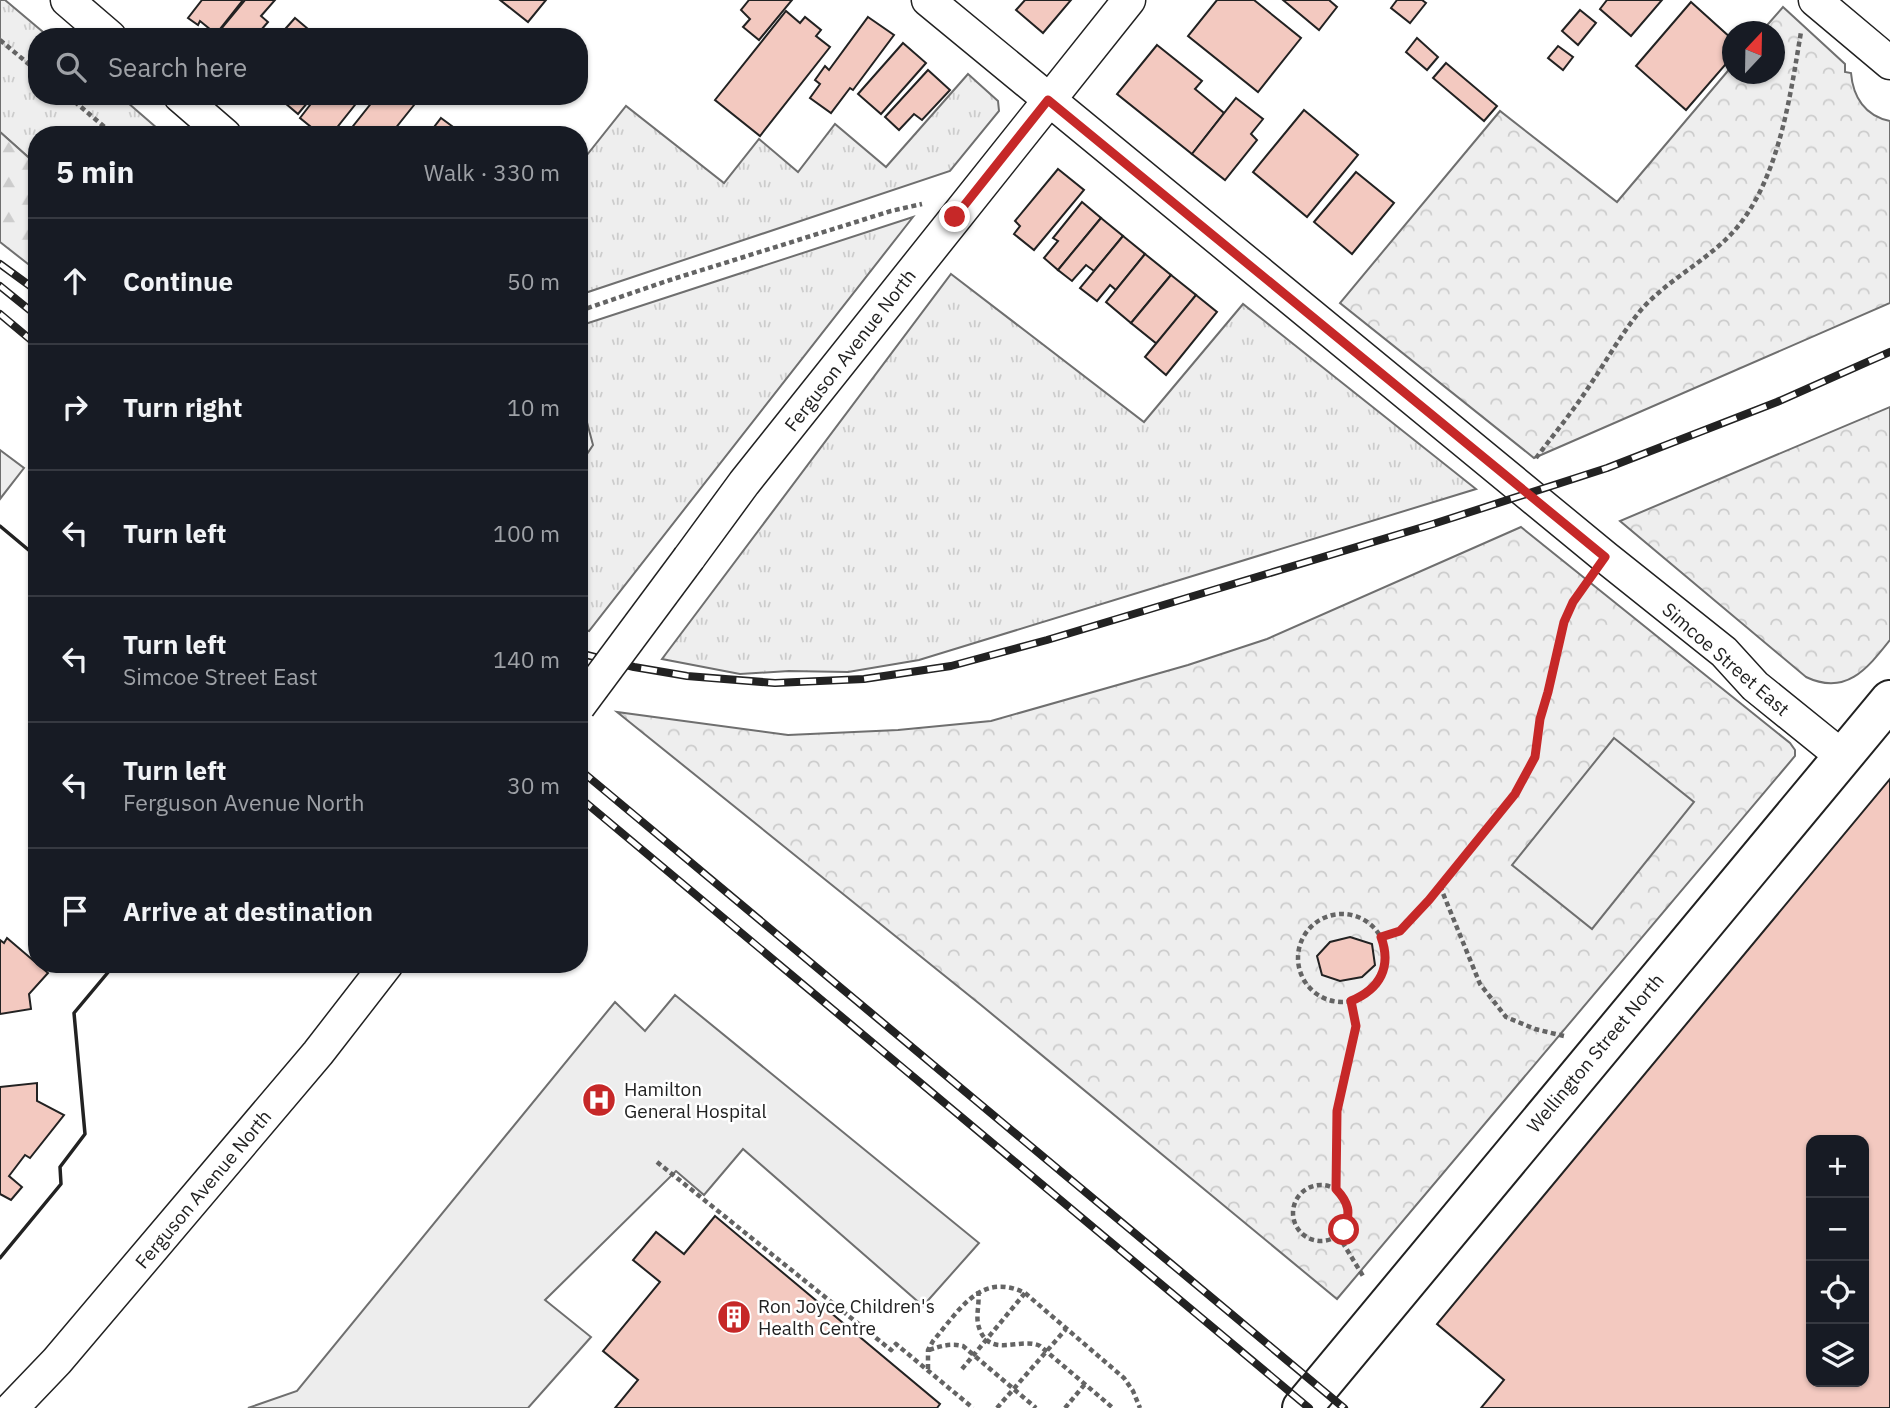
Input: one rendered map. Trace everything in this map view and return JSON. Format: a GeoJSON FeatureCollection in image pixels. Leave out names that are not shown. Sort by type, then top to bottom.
{"type":"FeatureCollection","features":[{"type":"Feature","properties":{"kind":"main road","name":"Wellington Street North"},"geometry":{"type":"LineString","coordinates":[[1302,1408],[1890,700]]}},
{"type":"Feature","properties":{"kind":"street"},"geometry":{"type":"LineString","coordinates":[[67,0],[100,28]]}},
{"type":"Feature","properties":{"kind":"street","name":"Simcoe Street East"},"geometry":{"type":"LineString","coordinates":[[928,0],[1724,652],[1755,687],[1843,757]]}},
{"type":"Feature","properties":{"kind":"street","name":"Ferguson Avenue North"},"geometry":{"type":"LineString","coordinates":[[588,694],[744,483],[1129,0]]}},
{"type":"Feature","properties":{"kind":"street"},"geometry":{"type":"LineString","coordinates":[[1809,10],[1890,63]]}},
{"type":"Feature","properties":{"kind":"street"},"geometry":{"type":"LineString","coordinates":[[190,105],[215,126]]}},
{"type":"Feature","properties":{"kind":"street","name":"Ferguson Avenue North"},"geometry":{"type":"LineString","coordinates":[[12,1408],[57,1361],[318,1053],[380,973]]}},
{"type":"Feature","properties":{"kind":"path"},"geometry":{"type":"LineString","coordinates":[[1532,463],[1590,387],[1616,344],[1643,308],[1733,232],[1754,205],[1770,170],[1809,10]]}},
{"type":"Feature","properties":{"kind":"path"},"geometry":{"type":"LineString","coordinates":[[0,40],[28,63]]}},
{"type":"Feature","properties":{"kind":"path"},"geometry":{"type":"LineString","coordinates":[[79,105],[103,126]]}},
{"type":"Feature","properties":{"kind":"path"},"geometry":{"type":"LineString","coordinates":[[588,308],[891,211],[925,204],[955,217]]}},
{"type":"Feature","properties":{"kind":"path"},"geometry":{"type":"LineString","coordinates":[[1381,937],[1400,931],[1515,794],[1535,757],[1540,719],[1564,622],[1573,602],[1605,557]]}},
{"type":"Feature","properties":{"kind":"path"},"geometry":{"type":"LineString","coordinates":[[1440,886],[1480,984],[1506,1017],[1535,1029],[1601,1045]]}},
{"type":"Feature","properties":{"kind":"path"},"geometry":{"type":"LineString","coordinates":[[1335,914],[1363,918],[1374,927],[1386,950],[1386,963],[1375,987],[1364,996],[1351,1001],[1338,1002],[1323,998],[1303,978],[1299,965],[1298,952],[1310,927],[1335,914]]}},
{"type":"Feature","properties":{"kind":"path"},"geometry":{"type":"LineString","coordinates":[[1336,1189],[1337,1111],[1356,1026],[1351,1001]]}},
{"type":"Feature","properties":{"kind":"path"},"geometry":{"type":"LineString","coordinates":[[657,1162],[891,1350],[896,1344],[973,1408]]}},
{"type":"Feature","properties":{"kind":"path"},"geometry":{"type":"LineString","coordinates":[[1321,1185],[1336,1189],[1346,1200],[1350,1216],[1344,1230],[1338,1235],[1332,1240],[1317,1241],[1303,1235],[1295,1224],[1293,1210],[1297,1198],[1308,1188],[1321,1185]]}},
{"type":"Feature","properties":{"kind":"path"},"geometry":{"type":"LineString","coordinates":[[1338,1235],[1382,1311]]}},
{"type":"Feature","properties":{"kind":"path"},"geometry":{"type":"LineString","coordinates":[[928,1370],[928,1350],[933,1341],[978,1291],[1011,1286],[1025,1293],[1124,1378],[1140,1408]]}},
{"type":"Feature","properties":{"kind":"path"},"geometry":{"type":"LineString","coordinates":[[978,1291],[978,1321],[987,1339],[1003,1346],[1032,1342],[1113,1408]]}},
{"type":"Feature","properties":{"kind":"path"},"geometry":{"type":"LineString","coordinates":[[962,1369],[1025,1293]]}},
{"type":"Feature","properties":{"kind":"path"},"geometry":{"type":"LineString","coordinates":[[998,1408],[1066,1329]]}},
{"type":"Feature","properties":{"kind":"path"},"geometry":{"type":"LineString","coordinates":[[928,1350],[954,1344],[963,1346],[1036,1408]]}},
{"type":"Feature","properties":{"kind":"path"},"geometry":{"type":"LineString","coordinates":[[1065,1408],[1085,1384]]}},
{"type":"Feature","properties":{"kind":"green space"},"geometry":{"type":"Polygon","coordinates":[[[0,0],[5,0],[38,28],[28,28],[28,105],[130,105],[155,126],[28,126],[28,157],[0,132],[0,0]]]}},
{"type":"Feature","properties":{"kind":"green space"},"geometry":{"type":"Polygon","coordinates":[[[1783,7],[1845,64],[1845,72],[1851,73],[1854,90],[1867,110],[1890,121],[1890,303],[1534,458],[1340,303],[1500,111],[1617,202],[1722,78],[1722,84],[1785,84],[1785,21],[1771,21],[1783,7]]]}},
{"type":"Feature","properties":{"kind":"green space"},"geometry":{"type":"Polygon","coordinates":[[[968,74],[998,101],[999,111],[950,171],[588,292],[588,154],[626,106],[724,183],[759,139],[798,172],[835,124],[886,167],[968,74]]]}},
{"type":"Feature","properties":{"kind":"green space"},"geometry":{"type":"Polygon","coordinates":[[[0,132],[28,157],[28,264],[0,242],[0,132]]]}},
{"type":"Feature","properties":{"kind":"green space"},"geometry":{"type":"Polygon","coordinates":[[[913,217],[589,631],[588,452],[593,445],[588,426],[588,323],[913,217]]]}},
{"type":"Feature","properties":{"kind":"green space"},"geometry":{"type":"Polygon","coordinates":[[[951,274],[1144,422],[1243,304],[1476,489],[919,660],[848,672],[740,674],[662,659],[951,274]]]}},
{"type":"Feature","properties":{"kind":"green space"},"geometry":{"type":"Polygon","coordinates":[[[1890,407],[1890,640],[1873,661],[1844,681],[1820,682],[1806,677],[1620,521],[1890,407]]]}},
{"type":"Feature","properties":{"kind":"green space"},"geometry":{"type":"Polygon","coordinates":[[[1521,527],[1790,743],[1795,750],[1795,756],[1337,1299],[981,1005],[617,712],[788,735],[898,730],[991,721],[1188,665],[1267,639],[1521,527]]]}},
{"type":"Feature","properties":{"kind":"green space"},"geometry":{"type":"Polygon","coordinates":[[[1614,738],[1694,802],[1592,929],[1512,865],[1614,738]]]}},
{"type":"Feature","properties":{"kind":"shaded area"},"geometry":{"type":"Polygon","coordinates":[[[0,450],[24,468],[0,499],[0,450]]]}},
{"type":"Feature","properties":{"kind":"shaded area"},"geometry":{"type":"Polygon","coordinates":[[[675,995],[979,1243],[923,1306],[743,1149],[704,1195],[676,1171],[545,1300],[591,1337],[528,1408],[248,1408],[297,1391],[615,1002],[645,1031],[675,995]]]}},
{"type":"Feature","properties":{"kind":"building"},"geometry":{"type":"Polygon","coordinates":[[[202,0],[243,0],[221,28],[209,28],[200,21],[198,25],[188,18],[202,0]]]}},
{"type":"Feature","properties":{"kind":"building"},"geometry":{"type":"Polygon","coordinates":[[[245,0],[275,0],[261,16],[268,22],[263,28],[222,28],[245,0]]]}},
{"type":"Feature","properties":{"kind":"building"},"geometry":{"type":"Polygon","coordinates":[[[500,0],[546,0],[528,22],[500,0]]]}},
{"type":"Feature","properties":{"kind":"building"},"geometry":{"type":"Polygon","coordinates":[[[749,0],[792,0],[759,40],[743,27],[750,19],[741,10],[749,0]]]}},
{"type":"Feature","properties":{"kind":"building"},"geometry":{"type":"Polygon","coordinates":[[[1025,0],[1071,0],[1043,33],[1016,10],[1025,0]]]}},
{"type":"Feature","properties":{"kind":"building"},"geometry":{"type":"Polygon","coordinates":[[[1217,0],[1254,0],[1301,38],[1258,92],[1188,36],[1217,0]]]}},
{"type":"Feature","properties":{"kind":"building"},"geometry":{"type":"Polygon","coordinates":[[[1283,0],[1329,0],[1337,7],[1319,30],[1283,0]]]}},
{"type":"Feature","properties":{"kind":"building"},"geometry":{"type":"Polygon","coordinates":[[[1397,0],[1422,0],[1426,3],[1410,23],[1391,8],[1397,0]]]}},
{"type":"Feature","properties":{"kind":"building"},"geometry":{"type":"Polygon","coordinates":[[[1607,0],[1662,0],[1631,36],[1600,9],[1607,0]]]}},
{"type":"Feature","properties":{"kind":"building"},"geometry":{"type":"Polygon","coordinates":[[[1691,2],[1722,30],[1722,69],[1686,110],[1636,66],[1691,2]]]}},
{"type":"Feature","properties":{"kind":"building"},"geometry":{"type":"Polygon","coordinates":[[[1580,10],[1596,23],[1578,45],[1562,31],[1580,10]]]}},
{"type":"Feature","properties":{"kind":"building"},"geometry":{"type":"Polygon","coordinates":[[[786,11],[800,23],[805,17],[821,30],[816,36],[830,47],[760,136],[715,100],[786,11]]]}},
{"type":"Feature","properties":{"kind":"building"},"geometry":{"type":"Polygon","coordinates":[[[868,17],[894,35],[853,90],[850,88],[831,113],[810,98],[820,84],[815,80],[825,66],[829,70],[868,17]]]}},
{"type":"Feature","properties":{"kind":"building"},"geometry":{"type":"Polygon","coordinates":[[[295,18],[307,28],[286,28],[295,18]]]}},
{"type":"Feature","properties":{"kind":"building"},"geometry":{"type":"Polygon","coordinates":[[[1417,38],[1438,57],[1427,70],[1406,52],[1417,38]]]}},
{"type":"Feature","properties":{"kind":"building"},"geometry":{"type":"Polygon","coordinates":[[[903,43],[926,63],[881,114],[858,94],[903,43]]]}},
{"type":"Feature","properties":{"kind":"building"},"geometry":{"type":"Polygon","coordinates":[[[1157,45],[1202,81],[1195,89],[1224,113],[1192,154],[1117,94],[1157,45]]]}},
{"type":"Feature","properties":{"kind":"building"},"geometry":{"type":"Polygon","coordinates":[[[1558,46],[1573,57],[1563,70],[1548,58],[1558,46]]]}},
{"type":"Feature","properties":{"kind":"building"},"geometry":{"type":"Polygon","coordinates":[[[1446,63],[1497,106],[1484,121],[1433,78],[1446,63]]]}},
{"type":"Feature","properties":{"kind":"building"},"geometry":{"type":"Polygon","coordinates":[[[928,70],[950,90],[922,120],[914,114],[899,130],[885,117],[928,70]]]}},
{"type":"Feature","properties":{"kind":"building"},"geometry":{"type":"Polygon","coordinates":[[[1236,98],[1263,119],[1251,134],[1257,140],[1225,180],[1192,154],[1236,98]]]}},
{"type":"Feature","properties":{"kind":"building"},"geometry":{"type":"Polygon","coordinates":[[[287,105],[306,105],[298,114],[287,105]]]}},
{"type":"Feature","properties":{"kind":"building"},"geometry":{"type":"Polygon","coordinates":[[[310,105],[355,105],[338,126],[310,126],[300,118],[310,105]]]}},
{"type":"Feature","properties":{"kind":"building"},"geometry":{"type":"Polygon","coordinates":[[[370,105],[414,105],[397,126],[353,126],[370,105]]]}},
{"type":"Feature","properties":{"kind":"building"},"geometry":{"type":"Polygon","coordinates":[[[1304,110],[1358,155],[1307,217],[1253,172],[1304,110]]]}},
{"type":"Feature","properties":{"kind":"building"},"geometry":{"type":"Polygon","coordinates":[[[441,118],[452,126],[435,126],[441,118]]]}},
{"type":"Feature","properties":{"kind":"building"},"geometry":{"type":"Polygon","coordinates":[[[1058,169],[1084,190],[1034,250],[1014,234],[1020,226],[1015,221],[1058,169]]]}},
{"type":"Feature","properties":{"kind":"building"},"geometry":{"type":"Polygon","coordinates":[[[1356,172],[1394,203],[1352,254],[1314,222],[1356,172]]]}},
{"type":"Feature","properties":{"kind":"building"},"geometry":{"type":"Polygon","coordinates":[[[1082,202],[1101,218],[1058,270],[1044,258],[1058,241],[1053,238],[1082,202]]]}},
{"type":"Feature","properties":{"kind":"building"},"geometry":{"type":"Polygon","coordinates":[[[1101,218],[1123,236],[1094,271],[1086,265],[1072,281],[1058,270],[1101,218]]]}},
{"type":"Feature","properties":{"kind":"building"},"geometry":{"type":"Polygon","coordinates":[[[1123,236],[1145,254],[1116,290],[1110,285],[1097,301],[1080,288],[1123,236]]]}},
{"type":"Feature","properties":{"kind":"building"},"geometry":{"type":"Polygon","coordinates":[[[1145,254],[1171,275],[1131,323],[1106,302],[1145,254]]]}},
{"type":"Feature","properties":{"kind":"building"},"geometry":{"type":"Polygon","coordinates":[[[1171,275],[1196,295],[1157,344],[1131,323],[1171,275]]]}},
{"type":"Feature","properties":{"kind":"building"},"geometry":{"type":"Polygon","coordinates":[[[1196,295],[1217,312],[1166,375],[1145,357],[1196,295]]]}},
{"type":"Feature","properties":{"kind":"building"},"geometry":{"type":"Polygon","coordinates":[[[1890,779],[1890,1408],[1481,1408],[1504,1380],[1437,1324],[1890,779]]]}},
{"type":"Feature","properties":{"kind":"building"},"geometry":{"type":"Polygon","coordinates":[[[1350,937],[1372,944],[1375,965],[1362,977],[1340,981],[1322,975],[1317,956],[1330,942],[1350,937]]]}},
{"type":"Feature","properties":{"kind":"building"},"geometry":{"type":"Polygon","coordinates":[[[7,938],[28,956],[28,973],[48,973],[29,994],[31,1009],[0,1014],[0,940],[4,943],[7,938]]]}},
{"type":"Feature","properties":{"kind":"building"},"geometry":{"type":"Polygon","coordinates":[[[37,1083],[37,1101],[64,1115],[30,1158],[25,1155],[9,1176],[22,1187],[11,1200],[0,1194],[0,1087],[37,1083]]]}},
{"type":"Feature","properties":{"kind":"building","name":"Ron Joyce Children's Health Centre"},"geometry":{"type":"Polygon","coordinates":[[[715,1216],[940,1404],[937,1408],[615,1408],[638,1380],[603,1351],[660,1282],[633,1260],[656,1232],[684,1254],[715,1216]]]}},
{"type":"Feature","properties":{"kind":"railway"},"geometry":{"type":"LineString","coordinates":[[0,264],[28,284]]}},
{"type":"Feature","properties":{"kind":"railway"},"geometry":{"type":"LineString","coordinates":[[0,286],[28,309]]}},
{"type":"Feature","properties":{"kind":"railway"},"geometry":{"type":"LineString","coordinates":[[0,314],[28,337]]}},
{"type":"Feature","properties":{"kind":"railway"},"geometry":{"type":"LineString","coordinates":[[588,655],[687,676],[775,683],[864,679],[951,666],[1047,640],[1433,524],[1607,468],[1777,402],[1890,352]]}},
{"type":"Feature","properties":{"kind":"railway"},"geometry":{"type":"LineString","coordinates":[[588,777],[1344,1408]]}},
{"type":"Feature","properties":{"kind":"railway"},"geometry":{"type":"LineString","coordinates":[[588,805],[1309,1408]]}},
{"type":"Feature","properties":{"kind":"wall"},"geometry":{"type":"LineString","coordinates":[[0,526],[28,549]]}},
{"type":"Feature","properties":{"kind":"wall"},"geometry":{"type":"LineString","coordinates":[[0,1258],[61,1184],[60,1167],[85,1134],[74,1013],[107,973]]}},
{"type":"Feature","properties":{"kind":"place","name":"Hamilton General Hospital"},"geometry":{"type":"Point","coordinates":[599,1100]}},
{"type":"Feature","properties":{"kind":"place","name":"Ron Joyce Children's Health Centre"},"geometry":{"type":"Point","coordinates":[734,1317]}},
{"type":"Feature","properties":{"kind":"route"},"geometry":{"type":"LineString","coordinates":[[955,217],[1048,100],[1605,557],[1573,602],[1564,622],[1540,719],[1535,757],[1515,794],[1429,900],[1400,931],[1381,937],[1386,950],[1382,976],[1375,987],[1364,996],[1351,1001],[1356,1026],[1337,1111],[1336,1189],[1346,1200],[1350,1216],[1344,1230]]}}]}
